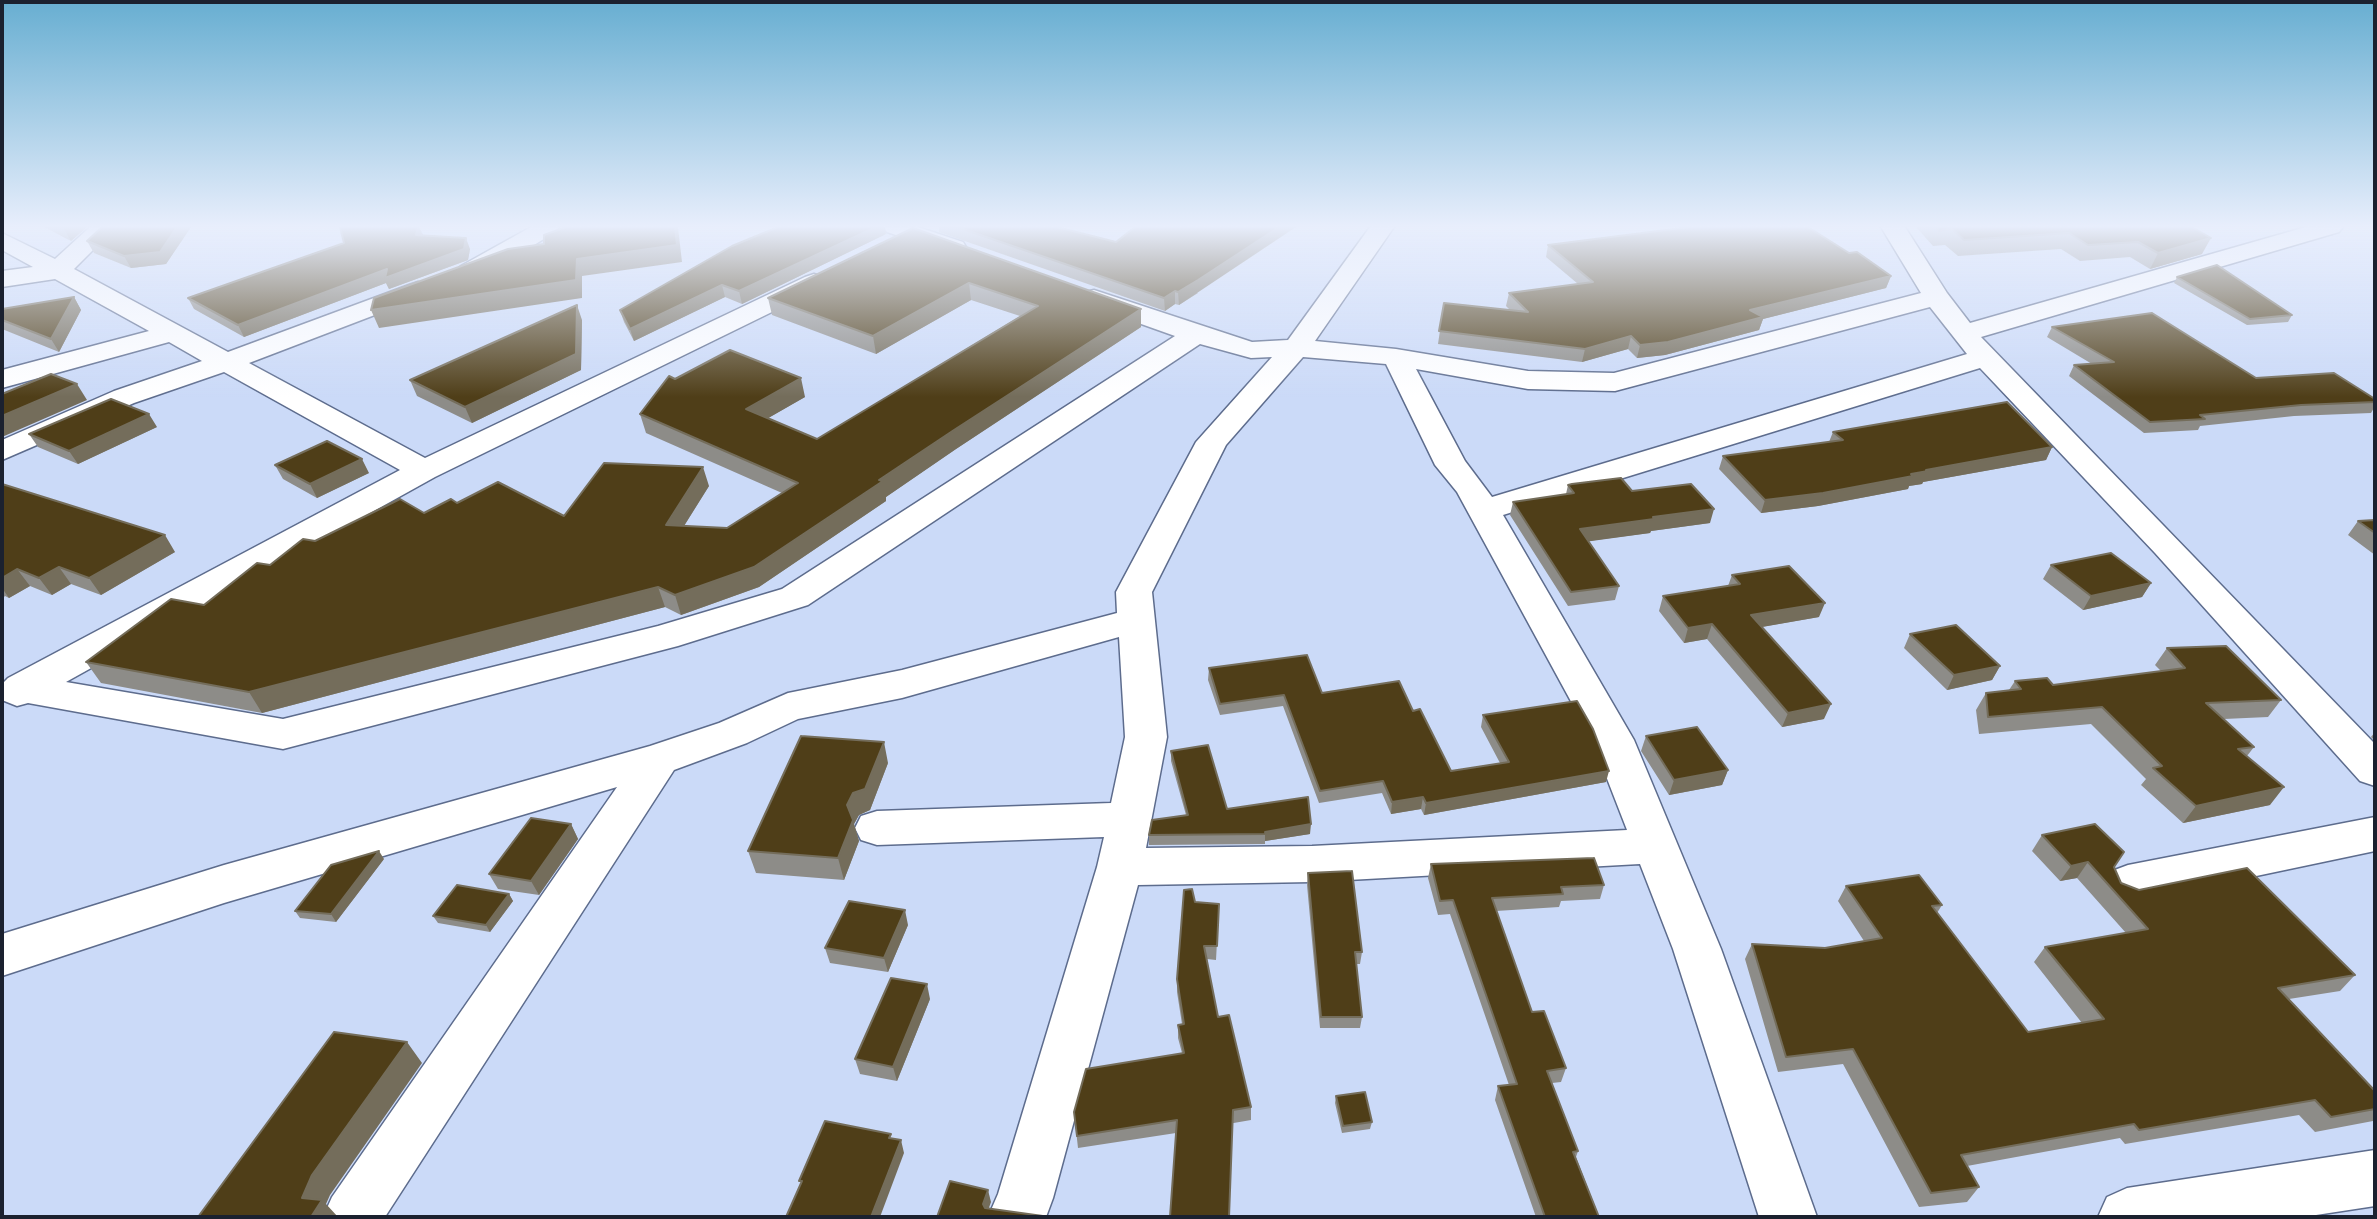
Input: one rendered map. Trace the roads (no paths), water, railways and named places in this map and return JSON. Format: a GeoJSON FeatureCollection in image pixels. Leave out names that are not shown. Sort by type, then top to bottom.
{"type":"FeatureCollection","features":[{"type":"Feature","properties":{"kind":"street"},"geometry":{"type":"LineString","coordinates":[[81,284],[424,470]]}},
{"type":"Feature","properties":{"kind":"street"},"geometry":{"type":"LineString","coordinates":[[2,451],[124,397],[435,284]]}},
{"type":"Feature","properties":{"kind":"street"},"geometry":{"type":"LineString","coordinates":[[12,696],[424,470],[811,284]]}},
{"type":"Feature","properties":{"kind":"street"},"geometry":{"type":"LineString","coordinates":[[1017,1217],[1025,1198],[1120,867],[1146,737],[1134,592],[1212,442],[1296,348],[1342,284]]}},
{"type":"Feature","properties":{"kind":"street"},"geometry":{"type":"LineString","coordinates":[[1927,284],[1975,345],[2375,770]]}},
{"type":"Feature","properties":{"kind":"street"},"geometry":{"type":"LineString","coordinates":[[1483,510],[2159,284]]}},
{"type":"Feature","properties":{"kind":"street"},"geometry":{"type":"LineString","coordinates":[[1068,288],[1196,334],[1251,350],[1296,348],[1396,357],[1528,380],[1615,382],[1936,298]]}},
{"type":"Feature","properties":{"kind":"street"},"geometry":{"type":"LineString","coordinates":[[2,379],[172,333]]}},
{"type":"Feature","properties":{"kind":"street"},"geometry":{"type":"LineString","coordinates":[[12,696],[283,734],[665,637],[794,597],[1196,334]]}},
{"type":"Feature","properties":{"kind":"street"},"geometry":{"type":"LineString","coordinates":[[1396,357],[1451,465],[1471,488],[1612,740],[1697,949],[1788,1217]]}},
{"type":"Feature","properties":{"kind":"street"},"geometry":{"type":"LineString","coordinates":[[2,955],[224,884],[659,759],[733,733],[788,707],[902,684],[1136,620]]}},
{"type":"Feature","properties":{"kind":"street"},"geometry":{"type":"LineString","coordinates":[[352,1217],[659,759]]}},
{"type":"Feature","properties":{"kind":"street"},"geometry":{"type":"LineString","coordinates":[[877,828],[1129,819]]}},
{"type":"Feature","properties":{"kind":"street"},"geometry":{"type":"LineString","coordinates":[[2129,884],[2375,834]]}},
{"type":"Feature","properties":{"kind":"street"},"geometry":{"type":"LineString","coordinates":[[1120,867],[1312,864],[1656,846]]}},
{"type":"Feature","properties":{"kind":"street"},"geometry":{"type":"LineString","coordinates":[[2127,1217],[2375,1178]]}}]}
